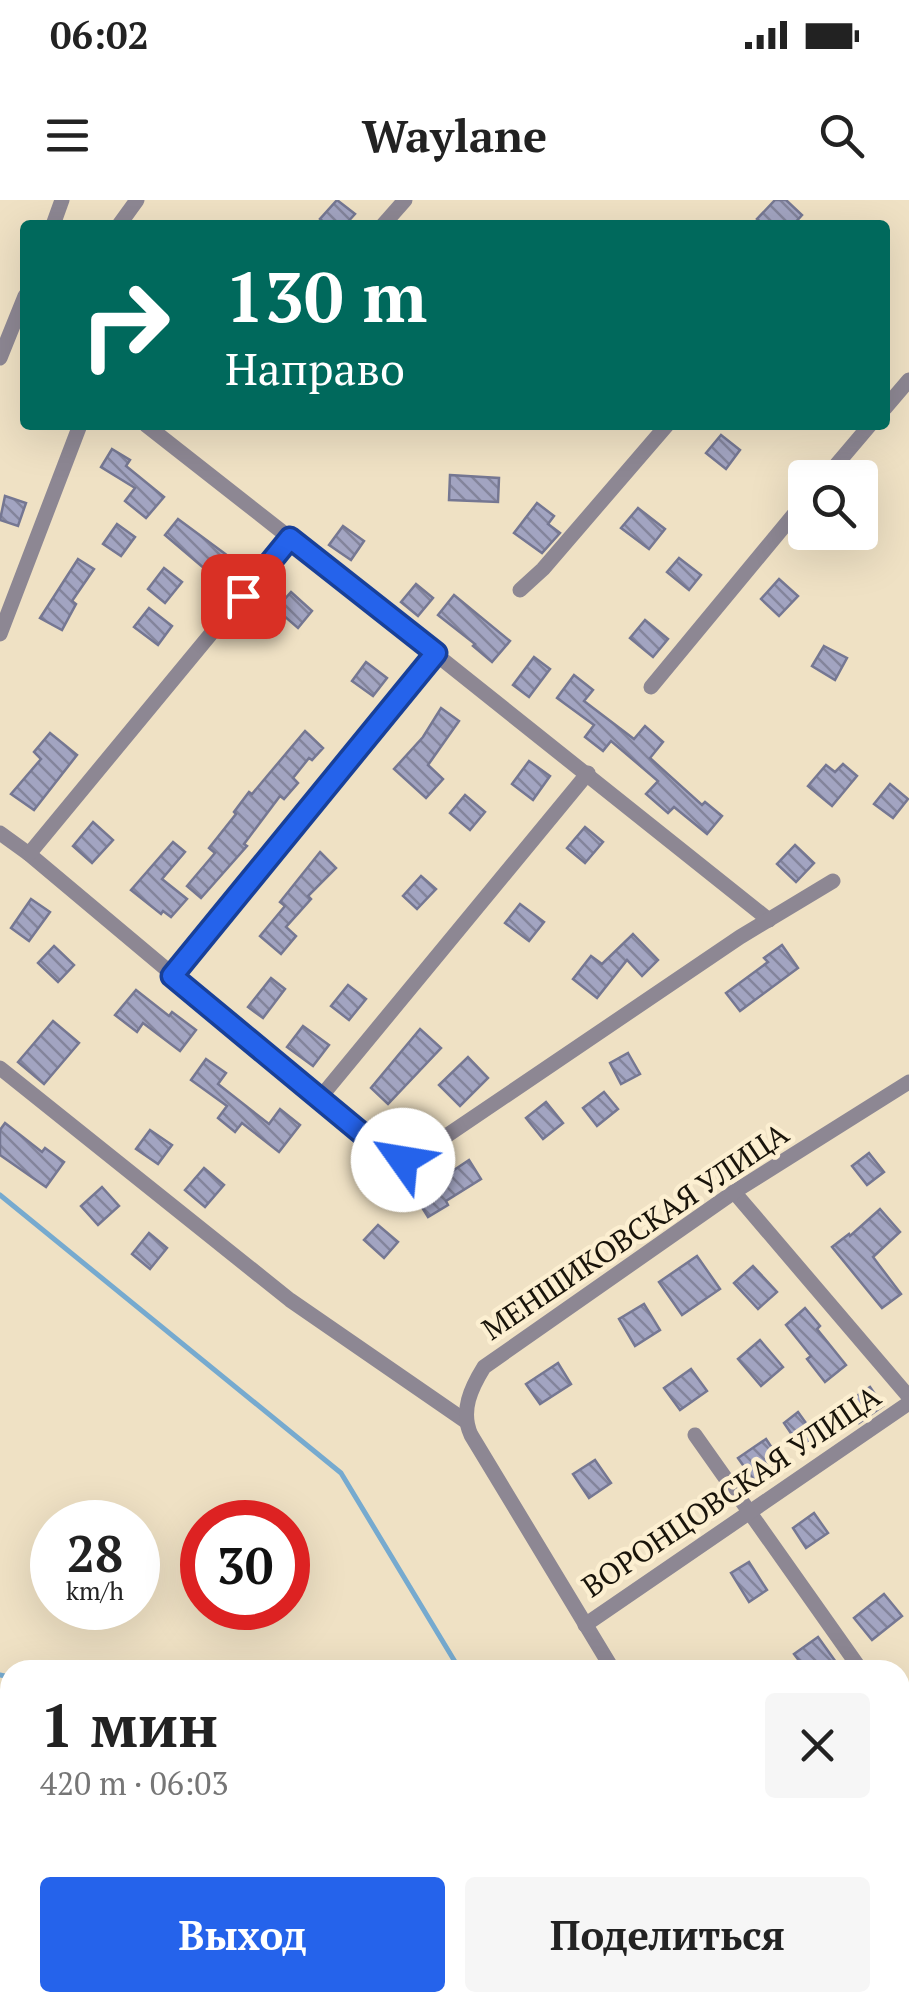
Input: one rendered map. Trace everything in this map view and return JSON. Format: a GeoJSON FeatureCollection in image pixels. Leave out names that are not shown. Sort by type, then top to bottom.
{"type":"FeatureCollection","features":[{"type":"Feature","properties":{"kind":"street"},"geometry":{"type":"LineString","coordinates":[[387,220],[404,200]]}},
{"type":"Feature","properties":{"kind":"street"},"geometry":{"type":"LineString","coordinates":[[0,358],[20,308]]}},
{"type":"Feature","properties":{"kind":"street"},"geometry":{"type":"LineString","coordinates":[[890,402],[909,380]]}},
{"type":"Feature","properties":{"kind":"street"},"geometry":{"type":"LineString","coordinates":[[0,634],[78,430]]}},
{"type":"Feature","properties":{"kind":"street"},"geometry":{"type":"LineString","coordinates":[[152,430],[769,920]]}},
{"type":"Feature","properties":{"kind":"street"},"geometry":{"type":"LineString","coordinates":[[520,590],[543,569],[662,430]]}},
{"type":"Feature","properties":{"kind":"street"},"geometry":{"type":"LineString","coordinates":[[841,460],[866,430]]}},
{"type":"Feature","properties":{"kind":"street"},"geometry":{"type":"LineString","coordinates":[[651,687],[788,522]]}},
{"type":"Feature","properties":{"kind":"street"},"geometry":{"type":"LineString","coordinates":[[29,854],[290,538]]}},
{"type":"Feature","properties":{"kind":"street"},"geometry":{"type":"LineString","coordinates":[[172,976],[436,653]]}},
{"type":"Feature","properties":{"kind":"street"},"geometry":{"type":"LineString","coordinates":[[319,1099],[588,773]]}},
{"type":"Feature","properties":{"kind":"street"},"geometry":{"type":"LineString","coordinates":[[0,833],[389,1156],[403,1160],[421,1153],[769,920],[833,882]]}},
{"type":"Feature","properties":{"kind":"street"},"geometry":{"type":"LineString","coordinates":[[0,1068],[290,1300],[464,1420],[606,1660]]}},
{"type":"Feature","properties":{"kind":"street","name":"МЕНШИКОВСКАЯ УЛИЦА"},"geometry":{"type":"LineString","coordinates":[[464,1420],[472,1388],[484,1367],[734,1192],[909,1082]]}},
{"type":"Feature","properties":{"kind":"street"},"geometry":{"type":"LineString","coordinates":[[734,1192],[909,1400]]}},
{"type":"Feature","properties":{"kind":"street","name":"ВОРОНЦОВСКАЯ УЛИЦА"},"geometry":{"type":"LineString","coordinates":[[585,1625],[909,1400]]}},
{"type":"Feature","properties":{"kind":"street"},"geometry":{"type":"LineString","coordinates":[[696,1436],[854,1660]]}},
{"type":"Feature","properties":{"kind":"building"},"geometry":{"type":"Polygon","coordinates":[[[337,200],[355,214],[350,220],[320,219],[337,200]]]}},
{"type":"Feature","properties":{"kind":"building"},"geometry":{"type":"Polygon","coordinates":[[[775,200],[786,200],[802,215],[798,220],[757,219],[775,200]]]}},
{"type":"Feature","properties":{"kind":"building"},"geometry":{"type":"Polygon","coordinates":[[[721,435],[740,450],[726,469],[706,453],[721,435]]]}},
{"type":"Feature","properties":{"kind":"building"},"geometry":{"type":"Polygon","coordinates":[[[112,449],[130,460],[126,466],[164,497],[146,518],[125,501],[135,488],[101,467],[112,449]]]}},
{"type":"Feature","properties":{"kind":"building"},"geometry":{"type":"Polygon","coordinates":[[[450,475],[499,478],[498,502],[449,500],[450,475]]]}},
{"type":"Feature","properties":{"kind":"building"},"geometry":{"type":"Polygon","coordinates":[[[5,496],[26,503],[18,526],[0,520],[5,496]]]}},
{"type":"Feature","properties":{"kind":"building"},"geometry":{"type":"Polygon","coordinates":[[[537,503],[554,516],[548,524],[560,533],[542,553],[514,533],[537,503]]]}},
{"type":"Feature","properties":{"kind":"building"},"geometry":{"type":"Polygon","coordinates":[[[638,508],[665,529],[649,549],[621,528],[638,508]]]}},
{"type":"Feature","properties":{"kind":"building"},"geometry":{"type":"Polygon","coordinates":[[[178,519],[228,556],[212,575],[165,535],[178,519]]]}},
{"type":"Feature","properties":{"kind":"building"},"geometry":{"type":"Polygon","coordinates":[[[117,524],[135,537],[121,556],[103,544],[117,524]]]}},
{"type":"Feature","properties":{"kind":"building"},"geometry":{"type":"Polygon","coordinates":[[[343,526],[364,541],[351,560],[329,545],[343,526]]]}},
{"type":"Feature","properties":{"kind":"building"},"geometry":{"type":"Polygon","coordinates":[[[679,558],[701,575],[689,590],[667,572],[679,558]]]}},
{"type":"Feature","properties":{"kind":"building"},"geometry":{"type":"Polygon","coordinates":[[[78,559],[94,569],[72,601],[76,604],[62,630],[40,618],[78,559]]]}},
{"type":"Feature","properties":{"kind":"building"},"geometry":{"type":"Polygon","coordinates":[[[164,568],[182,582],[165,603],[148,589],[164,568]]]}},
{"type":"Feature","properties":{"kind":"building"},"geometry":{"type":"Polygon","coordinates":[[[779,579],[798,596],[779,616],[761,599],[779,579]]]}},
{"type":"Feature","properties":{"kind":"building"},"geometry":{"type":"Polygon","coordinates":[[[416,584],[433,598],[418,616],[401,602],[416,584]]]}},
{"type":"Feature","properties":{"kind":"building"},"geometry":{"type":"Polygon","coordinates":[[[291,592],[312,611],[298,628],[276,609],[291,592]]]}},
{"type":"Feature","properties":{"kind":"building"},"geometry":{"type":"Polygon","coordinates":[[[454,595],[510,641],[492,662],[438,615],[454,595]]]}},
{"type":"Feature","properties":{"kind":"building"},"geometry":{"type":"Polygon","coordinates":[[[149,608],[172,626],[158,645],[134,627],[149,608]]]}},
{"type":"Feature","properties":{"kind":"building"},"geometry":{"type":"Polygon","coordinates":[[[645,620],[668,639],[653,657],[630,638],[645,620]]]}},
{"type":"Feature","properties":{"kind":"building"},"geometry":{"type":"Polygon","coordinates":[[[824,646],[847,658],[835,680],[812,666],[824,646]]]}},
{"type":"Feature","properties":{"kind":"building"},"geometry":{"type":"Polygon","coordinates":[[[534,657],[550,669],[529,697],[513,685],[534,657]]]}},
{"type":"Feature","properties":{"kind":"building"},"geometry":{"type":"Polygon","coordinates":[[[366,662],[387,678],[373,696],[352,681],[366,662]]]}},
{"type":"Feature","properties":{"kind":"building"},"geometry":{"type":"Polygon","coordinates":[[[574,675],[593,690],[584,701],[634,739],[645,726],[663,742],[650,758],[702,805],[705,802],[722,816],[707,834],[674,807],[668,813],[646,794],[658,781],[611,741],[603,751],[585,737],[594,725],[557,698],[574,675]]]}},
{"type":"Feature","properties":{"kind":"building"},"geometry":{"type":"Polygon","coordinates":[[[441,708],[459,721],[428,765],[443,779],[426,798],[394,769],[423,737],[441,708]]]}},
{"type":"Feature","properties":{"kind":"building"},"geometry":{"type":"Polygon","coordinates":[[[305,731],[323,748],[312,760],[309,758],[293,778],[298,783],[284,799],[280,796],[244,844],[247,846],[201,898],[187,886],[215,853],[209,848],[249,792],[252,794],[305,731]]]}},
{"type":"Feature","properties":{"kind":"building"},"geometry":{"type":"Polygon","coordinates":[[[50,733],[77,755],[34,810],[11,794],[41,759],[34,752],[50,733]]]}},
{"type":"Feature","properties":{"kind":"building"},"geometry":{"type":"Polygon","coordinates":[[[529,761],[550,776],[533,800],[512,784],[529,761]]]}},
{"type":"Feature","properties":{"kind":"building"},"geometry":{"type":"Polygon","coordinates":[[[843,764],[857,776],[832,806],[808,786],[826,765],[835,772],[843,764]]]}},
{"type":"Feature","properties":{"kind":"building"},"geometry":{"type":"Polygon","coordinates":[[[890,784],[908,799],[893,818],[874,804],[890,784]]]}},
{"type":"Feature","properties":{"kind":"building"},"geometry":{"type":"Polygon","coordinates":[[[465,795],[485,812],[470,830],[450,813],[465,795]]]}},
{"type":"Feature","properties":{"kind":"building"},"geometry":{"type":"Polygon","coordinates":[[[93,822],[113,840],[92,863],[73,846],[93,822]]]}},
{"type":"Feature","properties":{"kind":"building"},"geometry":{"type":"Polygon","coordinates":[[[585,827],[603,842],[585,863],[567,848],[585,827]]]}},
{"type":"Feature","properties":{"kind":"building"},"geometry":{"type":"Polygon","coordinates":[[[173,842],[185,852],[162,879],[187,899],[171,917],[163,911],[161,914],[131,890],[173,842]]]}},
{"type":"Feature","properties":{"kind":"building"},"geometry":{"type":"Polygon","coordinates":[[[795,845],[814,863],[796,882],[777,864],[795,845]]]}},
{"type":"Feature","properties":{"kind":"building"},"geometry":{"type":"Polygon","coordinates":[[[320,852],[336,868],[308,896],[311,899],[286,927],[296,936],[281,954],[260,936],[285,906],[280,902],[320,852]]]}},
{"type":"Feature","properties":{"kind":"building"},"geometry":{"type":"Polygon","coordinates":[[[421,876],[436,889],[417,909],[403,896],[421,876]]]}},
{"type":"Feature","properties":{"kind":"building"},"geometry":{"type":"Polygon","coordinates":[[[31,899],[50,912],[29,941],[11,928],[31,899]]]}},
{"type":"Feature","properties":{"kind":"building"},"geometry":{"type":"Polygon","coordinates":[[[520,904],[544,922],[529,941],[505,923],[520,904]]]}},
{"type":"Feature","properties":{"kind":"building"},"geometry":{"type":"Polygon","coordinates":[[[633,934],[658,960],[642,976],[627,960],[597,998],[573,979],[591,956],[602,964],[633,934]]]}},
{"type":"Feature","properties":{"kind":"building"},"geometry":{"type":"Polygon","coordinates":[[[782,945],[798,968],[740,1011],[726,993],[768,962],[764,958],[782,945]]]}},
{"type":"Feature","properties":{"kind":"building"},"geometry":{"type":"Polygon","coordinates":[[[54,946],[74,965],[58,982],[38,963],[54,946]]]}},
{"type":"Feature","properties":{"kind":"building"},"geometry":{"type":"Polygon","coordinates":[[[271,978],[285,989],[263,1018],[248,1007],[271,978]]]}},
{"type":"Feature","properties":{"kind":"building"},"geometry":{"type":"Polygon","coordinates":[[[348,985],[366,999],[349,1020],[331,1006],[348,985]]]}},
{"type":"Feature","properties":{"kind":"building"},"geometry":{"type":"Polygon","coordinates":[[[136,990],[169,1016],[172,1012],[196,1030],[180,1051],[143,1023],[137,1032],[115,1015],[136,990]]]}},
{"type":"Feature","properties":{"kind":"building"},"geometry":{"type":"Polygon","coordinates":[[[53,1021],[79,1043],[44,1084],[18,1062],[53,1021]]]}},
{"type":"Feature","properties":{"kind":"building"},"geometry":{"type":"Polygon","coordinates":[[[303,1026],[329,1045],[313,1066],[287,1047],[303,1026]]]}},
{"type":"Feature","properties":{"kind":"building"},"geometry":{"type":"Polygon","coordinates":[[[420,1029],[441,1048],[388,1104],[371,1088],[420,1029]]]}},
{"type":"Feature","properties":{"kind":"building"},"geometry":{"type":"Polygon","coordinates":[[[628,1053],[640,1074],[621,1084],[610,1063],[628,1053]]]}},
{"type":"Feature","properties":{"kind":"building"},"geometry":{"type":"Polygon","coordinates":[[[468,1057],[488,1078],[460,1106],[439,1085],[468,1057]]]}},
{"type":"Feature","properties":{"kind":"building"},"geometry":{"type":"Polygon","coordinates":[[[206,1059],[226,1073],[218,1084],[269,1124],[280,1109],[300,1125],[279,1152],[242,1123],[235,1132],[218,1118],[227,1106],[191,1080],[206,1059]]]}},
{"type":"Feature","properties":{"kind":"building"},"geometry":{"type":"Polygon","coordinates":[[[604,1092],[618,1109],[597,1126],[583,1108],[604,1092]]]}},
{"type":"Feature","properties":{"kind":"building"},"geometry":{"type":"Polygon","coordinates":[[[546,1102],[563,1123],[543,1139],[526,1118],[546,1102]]]}},
{"type":"Feature","properties":{"kind":"building"},"geometry":{"type":"Polygon","coordinates":[[[5,1123],[42,1152],[45,1148],[64,1162],[46,1187],[0,1155],[0,1130],[5,1123]]]}},
{"type":"Feature","properties":{"kind":"building"},"geometry":{"type":"Polygon","coordinates":[[[150,1130],[172,1145],[158,1164],[136,1149],[150,1130]]]}},
{"type":"Feature","properties":{"kind":"building"},"geometry":{"type":"Polygon","coordinates":[[[869,1153],[884,1172],[867,1185],[852,1166],[869,1153]]]}},
{"type":"Feature","properties":{"kind":"building"},"geometry":{"type":"Polygon","coordinates":[[[469,1160],[481,1179],[428,1217],[415,1196],[469,1160]]]}},
{"type":"Feature","properties":{"kind":"building"},"geometry":{"type":"Polygon","coordinates":[[[204,1168],[224,1185],[205,1207],[185,1190],[204,1168]]]}},
{"type":"Feature","properties":{"kind":"building"},"geometry":{"type":"Polygon","coordinates":[[[102,1187],[119,1206],[98,1225],[81,1206],[102,1187]]]}},
{"type":"Feature","properties":{"kind":"building"},"geometry":{"type":"Polygon","coordinates":[[[880,1209],[900,1232],[873,1257],[901,1294],[882,1308],[832,1247],[880,1209]]]}},
{"type":"Feature","properties":{"kind":"building"},"geometry":{"type":"Polygon","coordinates":[[[378,1225],[398,1242],[384,1258],[364,1240],[378,1225]]]}},
{"type":"Feature","properties":{"kind":"building"},"geometry":{"type":"Polygon","coordinates":[[[149,1233],[167,1248],[150,1269],[132,1254],[149,1233]]]}},
{"type":"Feature","properties":{"kind":"building"},"geometry":{"type":"Polygon","coordinates":[[[697,1256],[720,1289],[682,1315],[659,1282],[697,1256]]]}},
{"type":"Feature","properties":{"kind":"building"},"geometry":{"type":"Polygon","coordinates":[[[753,1266],[777,1292],[758,1309],[734,1283],[753,1266]]]}},
{"type":"Feature","properties":{"kind":"building"},"geometry":{"type":"Polygon","coordinates":[[[644,1304],[660,1330],[635,1346],[619,1319],[644,1304]]]}},
{"type":"Feature","properties":{"kind":"building"},"geometry":{"type":"Polygon","coordinates":[[[805,1308],[846,1365],[825,1382],[807,1359],[811,1356],[786,1325],[805,1308]]]}},
{"type":"Feature","properties":{"kind":"building"},"geometry":{"type":"Polygon","coordinates":[[[760,1340],[783,1367],[761,1386],[738,1359],[760,1340]]]}},
{"type":"Feature","properties":{"kind":"building"},"geometry":{"type":"Polygon","coordinates":[[[558,1363],[571,1384],[540,1404],[526,1384],[558,1363]]]}},
{"type":"Feature","properties":{"kind":"building"},"geometry":{"type":"Polygon","coordinates":[[[691,1369],[707,1391],[680,1410],[664,1388],[691,1369]]]}},
{"type":"Feature","properties":{"kind":"building"},"geometry":{"type":"Polygon","coordinates":[[[870,1387],[883,1406],[859,1423],[846,1403],[870,1387]]]}},
{"type":"Feature","properties":{"kind":"building"},"geometry":{"type":"Polygon","coordinates":[[[798,1412],[816,1437],[801,1448],[784,1423],[798,1412]]]}},
{"type":"Feature","properties":{"kind":"building"},"geometry":{"type":"Polygon","coordinates":[[[766,1439],[782,1463],[755,1482],[738,1458],[766,1439]]]}},
{"type":"Feature","properties":{"kind":"building"},"geometry":{"type":"Polygon","coordinates":[[[595,1460],[611,1483],[589,1498],[573,1474],[595,1460]]]}},
{"type":"Feature","properties":{"kind":"building"},"geometry":{"type":"Polygon","coordinates":[[[814,1513],[828,1533],[806,1548],[793,1528],[814,1513]]]}},
{"type":"Feature","properties":{"kind":"building"},"geometry":{"type":"Polygon","coordinates":[[[749,1562],[767,1590],[749,1602],[731,1573],[749,1562]]]}},
{"type":"Feature","properties":{"kind":"building"},"geometry":{"type":"Polygon","coordinates":[[[884,1594],[902,1616],[872,1640],[854,1618],[884,1594]]]}},
{"type":"Feature","properties":{"kind":"building"},"geometry":{"type":"Polygon","coordinates":[[[818,1637],[834,1660],[798,1660],[794,1654],[818,1637]]]}},
{"type":"Feature","properties":{"kind":"waterway"},"geometry":{"type":"LineString","coordinates":[[0,1195],[341,1473],[454,1660]]}},
{"type":"Feature","properties":{"kind":"route"},"geometry":{"type":"LineString","coordinates":[[243,596],[290,538],[436,653],[172,976],[389,1156],[403,1160]]}}]}
